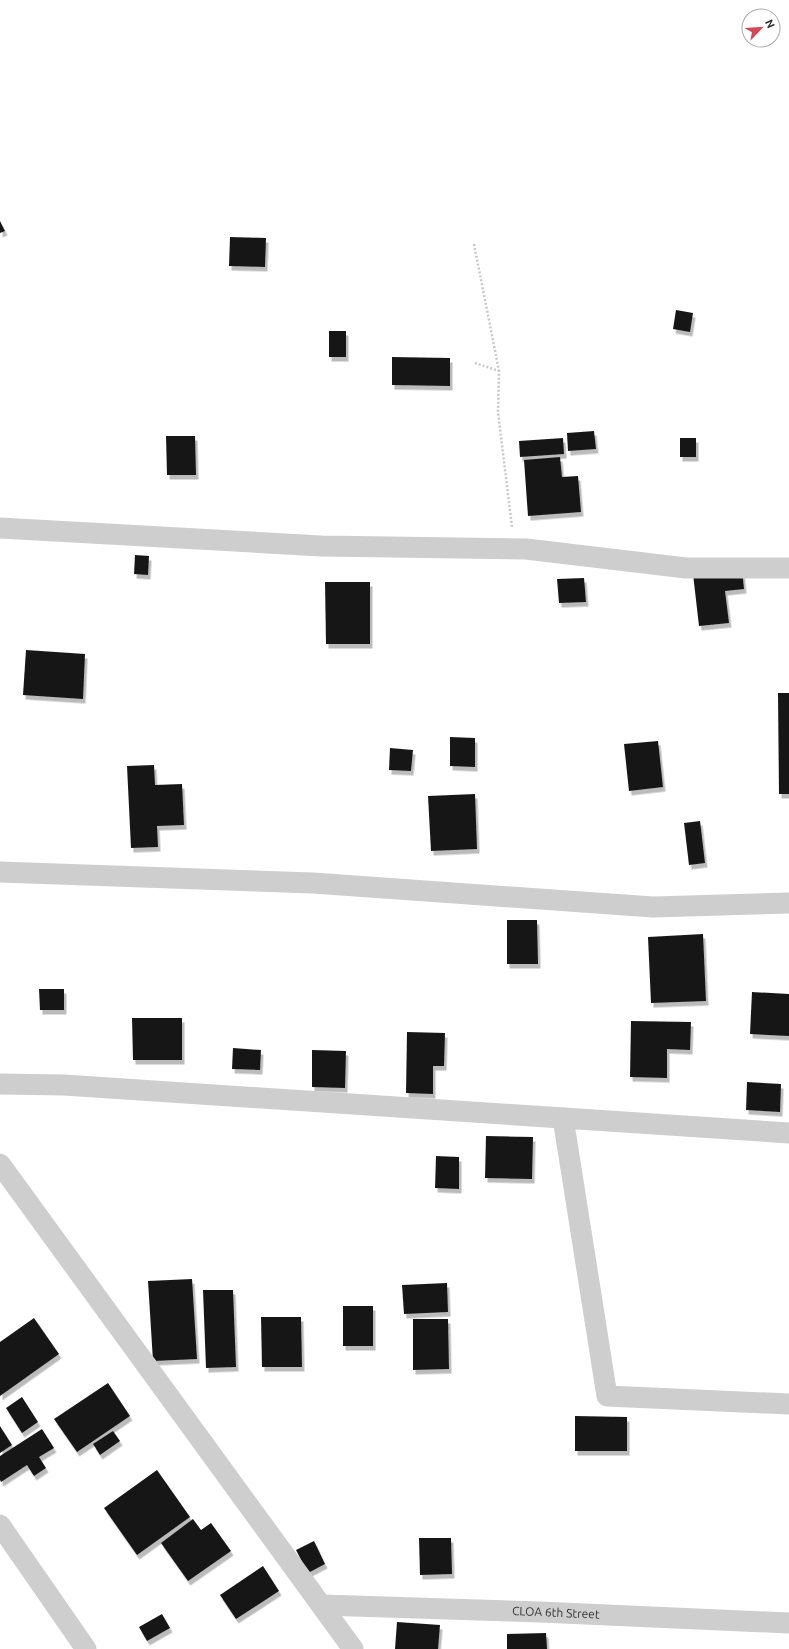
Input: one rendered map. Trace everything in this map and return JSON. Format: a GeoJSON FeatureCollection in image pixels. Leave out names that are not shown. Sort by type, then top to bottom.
{"type":"FeatureCollection","features":[{"type":"Feature","properties":{"kind":"street"},"geometry":{"type":"LineString","coordinates":[[0,528],[321,546],[526,549],[686,568],[789,568]]}},
{"type":"Feature","properties":{"kind":"street"},"geometry":{"type":"LineString","coordinates":[[0,872],[313,883],[653,908],[789,903]]}},
{"type":"Feature","properties":{"kind":"street"},"geometry":{"type":"LineString","coordinates":[[0,1084],[64,1085],[789,1133]]}},
{"type":"Feature","properties":{"kind":"street"},"geometry":{"type":"LineString","coordinates":[[563,1118],[607,1396],[789,1404]]}},
{"type":"Feature","properties":{"kind":"street"},"geometry":{"type":"LineString","coordinates":[[0,1164],[353,1649]]}},
{"type":"Feature","properties":{"kind":"street"},"geometry":{"type":"LineString","coordinates":[[0,1525],[86,1649]]}},
{"type":"Feature","properties":{"kind":"street","name":"CLOA 6th Street"},"geometry":{"type":"LineString","coordinates":[[322,1606],[540,1612],[789,1623]]}},
{"type":"Feature","properties":{"kind":"path"},"geometry":{"type":"LineString","coordinates":[[474,244],[498,371],[498,412],[512,528],[526,549]]}},
{"type":"Feature","properties":{"kind":"path"},"geometry":{"type":"LineString","coordinates":[[475,363],[498,371]]}},
{"type":"Feature","properties":{"kind":"building"},"geometry":{"type":"Polygon","coordinates":[[[0,221],[5,231],[0,233],[0,221]]]}},
{"type":"Feature","properties":{"kind":"building"},"geometry":{"type":"Polygon","coordinates":[[[230,237],[266,238],[265,267],[229,266],[230,237]]]}},
{"type":"Feature","properties":{"kind":"building"},"geometry":{"type":"Polygon","coordinates":[[[676,310],[693,313],[690,332],[673,329],[676,310]]]}},
{"type":"Feature","properties":{"kind":"building"},"geometry":{"type":"Polygon","coordinates":[[[329,331],[346,331],[346,357],[329,357],[329,331]]]}},
{"type":"Feature","properties":{"kind":"building"},"geometry":{"type":"Polygon","coordinates":[[[392,357],[450,358],[450,386],[392,385],[392,357]]]}},
{"type":"Feature","properties":{"kind":"building"},"geometry":{"type":"Polygon","coordinates":[[[594,431],[596,449],[568,451],[567,433],[594,431]]]}},
{"type":"Feature","properties":{"kind":"building"},"geometry":{"type":"Polygon","coordinates":[[[166,436],[195,436],[196,475],[167,475],[166,436]]]}},
{"type":"Feature","properties":{"kind":"building"},"geometry":{"type":"Polygon","coordinates":[[[563,438],[564,454],[520,457],[519,441],[563,438]]]}},
{"type":"Feature","properties":{"kind":"building"},"geometry":{"type":"Polygon","coordinates":[[[680,438],[696,438],[696,457],[680,457],[680,438]]]}},
{"type":"Feature","properties":{"kind":"building"},"geometry":{"type":"Polygon","coordinates":[[[560,457],[562,477],[578,476],[581,512],[528,516],[524,460],[560,457]]]}},
{"type":"Feature","properties":{"kind":"building"},"geometry":{"type":"Polygon","coordinates":[[[135,555],[149,556],[148,575],[134,574],[135,555]]]}},
{"type":"Feature","properties":{"kind":"building"},"geometry":{"type":"Polygon","coordinates":[[[742,569],[744,589],[725,591],[729,623],[699,626],[693,574],[742,569]]]}},
{"type":"Feature","properties":{"kind":"building"},"geometry":{"type":"Polygon","coordinates":[[[584,578],[586,602],[559,603],[557,579],[584,578]]]}},
{"type":"Feature","properties":{"kind":"building"},"geometry":{"type":"Polygon","coordinates":[[[325,582],[370,582],[370,644],[326,644],[325,582]]]}},
{"type":"Feature","properties":{"kind":"building"},"geometry":{"type":"Polygon","coordinates":[[[26,650],[85,654],[83,699],[23,695],[26,650]]]}},
{"type":"Feature","properties":{"kind":"building"},"geometry":{"type":"Polygon","coordinates":[[[778,693],[789,693],[789,794],[779,794],[778,693]]]}},
{"type":"Feature","properties":{"kind":"building"},"geometry":{"type":"Polygon","coordinates":[[[450,737],[475,738],[475,767],[450,766],[450,737]]]}},
{"type":"Feature","properties":{"kind":"building"},"geometry":{"type":"Polygon","coordinates":[[[658,741],[663,787],[629,791],[624,744],[658,741]]]}},
{"type":"Feature","properties":{"kind":"building"},"geometry":{"type":"Polygon","coordinates":[[[390,748],[413,750],[411,771],[389,770],[390,748]]]}},
{"type":"Feature","properties":{"kind":"building"},"geometry":{"type":"Polygon","coordinates":[[[154,765],[155,785],[182,784],[184,825],[157,826],[158,847],[131,848],[127,766],[154,765]]]}},
{"type":"Feature","properties":{"kind":"building"},"geometry":{"type":"Polygon","coordinates":[[[475,794],[477,849],[431,851],[428,796],[475,794]]]}},
{"type":"Feature","properties":{"kind":"building"},"geometry":{"type":"Polygon","coordinates":[[[700,821],[705,863],[689,865],[684,823],[700,821]]]}},
{"type":"Feature","properties":{"kind":"building"},"geometry":{"type":"Polygon","coordinates":[[[507,920],[537,920],[538,964],[507,964],[507,920]]]}},
{"type":"Feature","properties":{"kind":"building"},"geometry":{"type":"Polygon","coordinates":[[[703,934],[706,1001],[651,1003],[648,937],[703,934]]]}},
{"type":"Feature","properties":{"kind":"building"},"geometry":{"type":"Polygon","coordinates":[[[39,989],[64,989],[64,1010],[40,1010],[39,989]]]}},
{"type":"Feature","properties":{"kind":"building"},"geometry":{"type":"Polygon","coordinates":[[[752,992],[789,994],[789,1036],[750,1034],[752,992]]]}},
{"type":"Feature","properties":{"kind":"building"},"geometry":{"type":"Polygon","coordinates":[[[132,1018],[182,1018],[182,1060],[133,1060],[132,1018]]]}},
{"type":"Feature","properties":{"kind":"building"},"geometry":{"type":"Polygon","coordinates":[[[631,1021],[691,1022],[690,1050],[667,1049],[667,1078],[630,1077],[631,1021]]]}},
{"type":"Feature","properties":{"kind":"building"},"geometry":{"type":"Polygon","coordinates":[[[407,1032],[445,1033],[444,1066],[433,1066],[433,1094],[406,1093],[407,1032]]]}},
{"type":"Feature","properties":{"kind":"building"},"geometry":{"type":"Polygon","coordinates":[[[233,1048],[261,1050],[260,1070],[232,1069],[233,1048]]]}},
{"type":"Feature","properties":{"kind":"building"},"geometry":{"type":"Polygon","coordinates":[[[312,1050],[346,1051],[345,1088],[312,1087],[312,1050]]]}},
{"type":"Feature","properties":{"kind":"building"},"geometry":{"type":"Polygon","coordinates":[[[747,1082],[781,1084],[780,1112],[746,1110],[747,1082]]]}},
{"type":"Feature","properties":{"kind":"building"},"geometry":{"type":"Polygon","coordinates":[[[486,1136],[533,1137],[532,1179],[485,1178],[486,1136]]]}},
{"type":"Feature","properties":{"kind":"building"},"geometry":{"type":"Polygon","coordinates":[[[436,1156],[459,1157],[459,1189],[435,1188],[436,1156]]]}},
{"type":"Feature","properties":{"kind":"building"},"geometry":{"type":"Polygon","coordinates":[[[192,1279],[197,1359],[153,1361],[148,1281],[192,1279]]]}},
{"type":"Feature","properties":{"kind":"building"},"geometry":{"type":"Polygon","coordinates":[[[447,1283],[448,1312],[404,1314],[402,1285],[447,1283]]]}},
{"type":"Feature","properties":{"kind":"building"},"geometry":{"type":"Polygon","coordinates":[[[203,1290],[233,1290],[236,1367],[206,1368],[203,1290]]]}},
{"type":"Feature","properties":{"kind":"building"},"geometry":{"type":"Polygon","coordinates":[[[343,1306],[373,1306],[373,1346],[343,1346],[343,1306]]]}},
{"type":"Feature","properties":{"kind":"building"},"geometry":{"type":"Polygon","coordinates":[[[261,1317],[301,1317],[302,1367],[262,1367],[261,1317]]]}},
{"type":"Feature","properties":{"kind":"building"},"geometry":{"type":"Polygon","coordinates":[[[34,1318],[59,1354],[0,1396],[0,1342],[34,1318]]]}},
{"type":"Feature","properties":{"kind":"building"},"geometry":{"type":"Polygon","coordinates":[[[413,1319],[448,1319],[449,1369],[413,1370],[413,1319]]]}},
{"type":"Feature","properties":{"kind":"building"},"geometry":{"type":"Polygon","coordinates":[[[108,1383],[130,1416],[77,1452],[54,1419],[108,1383]]]}},
{"type":"Feature","properties":{"kind":"building"},"geometry":{"type":"Polygon","coordinates":[[[22,1397],[38,1422],[22,1433],[6,1408],[22,1397]]]}},
{"type":"Feature","properties":{"kind":"building"},"geometry":{"type":"Polygon","coordinates":[[[575,1416],[627,1417],[627,1451],[575,1451],[575,1416]]]}},
{"type":"Feature","properties":{"kind":"building"},"geometry":{"type":"Polygon","coordinates":[[[0,1426],[12,1445],[0,1453],[0,1426]]]}},
{"type":"Feature","properties":{"kind":"building"},"geometry":{"type":"Polygon","coordinates":[[[42,1429],[54,1448],[39,1457],[46,1468],[34,1476],[27,1465],[1,1482],[0,1456],[42,1429]]]}},
{"type":"Feature","properties":{"kind":"building"},"geometry":{"type":"Polygon","coordinates":[[[113,1431],[120,1441],[100,1455],[93,1444],[113,1431]]]}},
{"type":"Feature","properties":{"kind":"building"},"geometry":{"type":"Polygon","coordinates":[[[157,1470],[190,1517],[137,1555],[104,1508],[157,1470]]]}},
{"type":"Feature","properties":{"kind":"building"},"geometry":{"type":"Polygon","coordinates":[[[193,1519],[201,1530],[211,1523],[231,1551],[188,1581],[161,1543],[193,1519]]]}},
{"type":"Feature","properties":{"kind":"building"},"geometry":{"type":"Polygon","coordinates":[[[419,1538],[451,1538],[452,1574],[420,1575],[419,1538]]]}},
{"type":"Feature","properties":{"kind":"building"},"geometry":{"type":"Polygon","coordinates":[[[314,1541],[325,1564],[308,1573],[296,1550],[314,1541]]]}},
{"type":"Feature","properties":{"kind":"building"},"geometry":{"type":"Polygon","coordinates":[[[263,1566],[279,1591],[236,1619],[220,1595],[263,1566]]]}},
{"type":"Feature","properties":{"kind":"building"},"geometry":{"type":"Polygon","coordinates":[[[162,1614],[170,1628],[147,1641],[139,1627],[162,1614]]]}},
{"type":"Feature","properties":{"kind":"building"},"geometry":{"type":"Polygon","coordinates":[[[397,1622],[440,1625],[438,1649],[395,1649],[397,1622]]]}},
{"type":"Feature","properties":{"kind":"building"},"geometry":{"type":"Polygon","coordinates":[[[546,1633],[547,1649],[507,1649],[507,1634],[546,1633]]]}}]}
